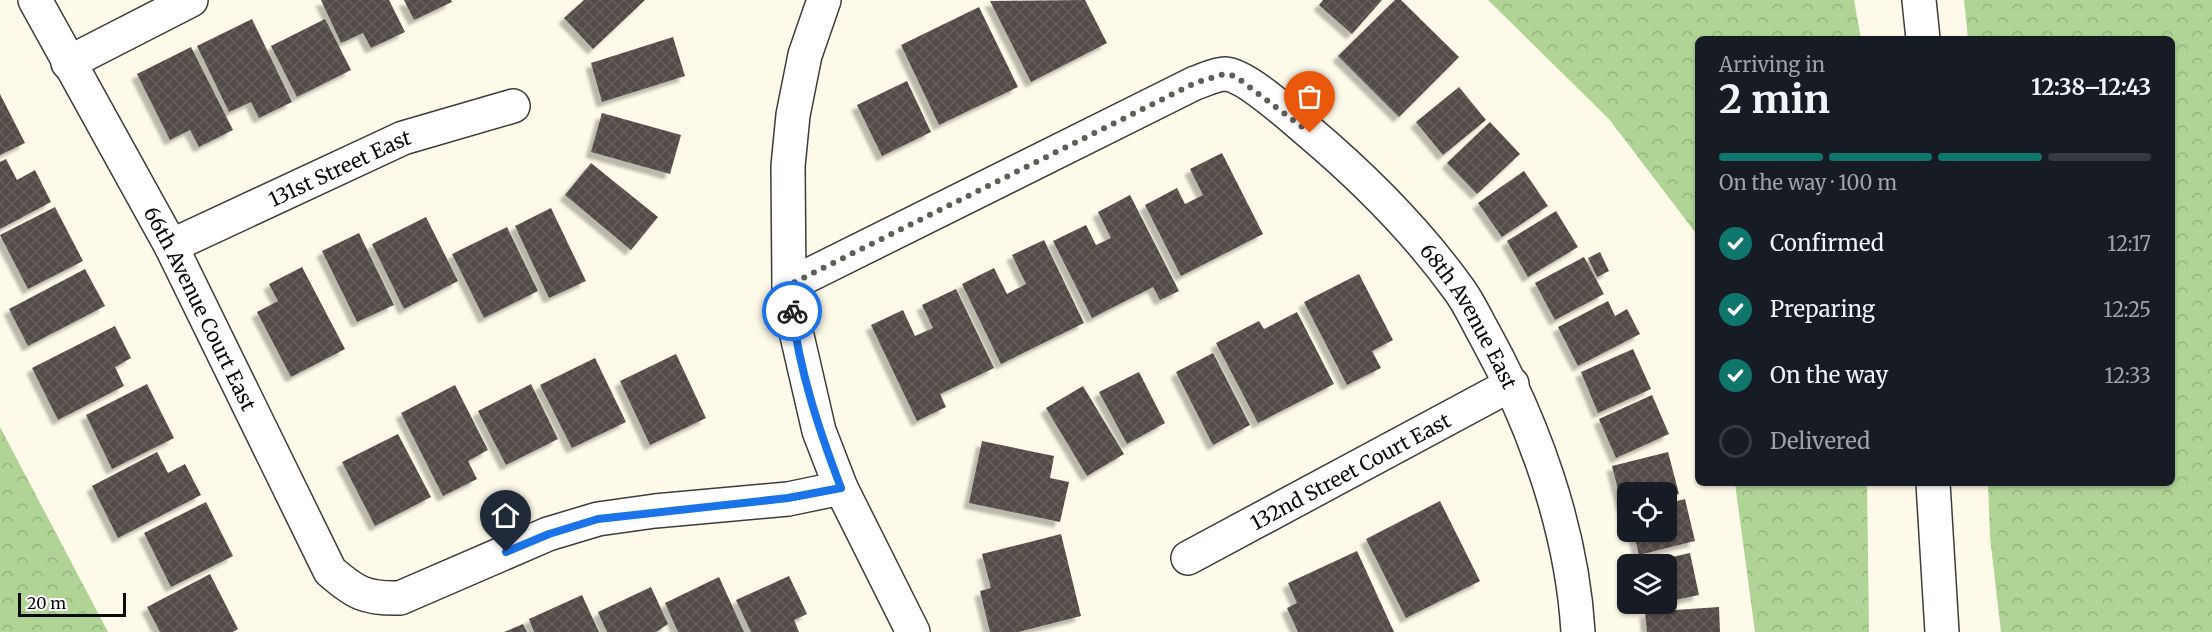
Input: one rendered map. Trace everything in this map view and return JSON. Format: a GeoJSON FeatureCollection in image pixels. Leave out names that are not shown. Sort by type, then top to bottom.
{"type":"FeatureCollection","features":[{"type":"Feature","properties":{"kind":"street","name":"66th Avenue Court East"},"geometry":{"type":"LineString","coordinates":[[35,0],[171,246],[330,571],[349,588],[376,598],[400,598],[549,534],[598,519],[788,498],[841,488]]}},
{"type":"Feature","properties":{"kind":"street"},"geometry":{"type":"LineString","coordinates":[[68,63],[191,0]]}},
{"type":"Feature","properties":{"kind":"street"},"geometry":{"type":"LineString","coordinates":[[824,0],[805,55],[793,115],[788,166],[789,285],[807,388],[819,431],[841,488],[913,632]]}},
{"type":"Feature","properties":{"kind":"street"},"geometry":{"type":"LineString","coordinates":[[1918,0],[1923,36]]}},
{"type":"Feature","properties":{"kind":"street","name":"68th Avenue East"},"geometry":{"type":"LineString","coordinates":[[789,285],[1195,83],[1224,74],[1235,76],[1280,108],[1341,159],[1404,223],[1462,294],[1512,384],[1544,472],[1566,546],[1578,632]]}},
{"type":"Feature","properties":{"kind":"street","name":"131st Street East"},"geometry":{"type":"LineString","coordinates":[[171,246],[402,138],[513,106]]}},
{"type":"Feature","properties":{"kind":"street","name":"132nd Street Court East"},"geometry":{"type":"LineString","coordinates":[[1188,558],[1512,384]]}},
{"type":"Feature","properties":{"kind":"street"},"geometry":{"type":"LineString","coordinates":[[1933,486],[1941,632]]}},
{"type":"Feature","properties":{"kind":"green space"},"geometry":{"type":"Polygon","coordinates":[[[1488,0],[1854,0],[1860,36],[1695,36],[1695,232],[1609,119],[1488,0]]]}},
{"type":"Feature","properties":{"kind":"green space"},"geometry":{"type":"Polygon","coordinates":[[[1964,0],[2212,0],[2212,632],[2001,632],[1990,537],[1988,486],[2175,486],[2175,36],[1968,36],[1964,0]]]}},
{"type":"Feature","properties":{"kind":"green space"},"geometry":{"type":"Polygon","coordinates":[[[0,427],[108,632],[0,632],[0,427]]]}},
{"type":"Feature","properties":{"kind":"green space"},"geometry":{"type":"Polygon","coordinates":[[[1735,486],[1867,486],[1869,632],[1755,632],[1735,486]]]}},
{"type":"Feature","properties":{"kind":"building"},"geometry":{"type":"Polygon","coordinates":[[[321,0],[389,0],[405,32],[371,48],[363,33],[341,43],[321,0]]]}},
{"type":"Feature","properties":{"kind":"building"},"geometry":{"type":"Polygon","coordinates":[[[404,0],[451,0],[452,2],[414,20],[404,0]]]}},
{"type":"Feature","properties":{"kind":"building"},"geometry":{"type":"Polygon","coordinates":[[[584,0],[645,0],[593,49],[564,18],[584,0]]]}},
{"type":"Feature","properties":{"kind":"building"},"geometry":{"type":"Polygon","coordinates":[[[1085,0],[1107,43],[1031,82],[990,1],[1085,0]]]}},
{"type":"Feature","properties":{"kind":"building"},"geometry":{"type":"Polygon","coordinates":[[[1323,0],[1382,0],[1352,34],[1319,5],[1323,0]]]}},
{"type":"Feature","properties":{"kind":"building"},"geometry":{"type":"Polygon","coordinates":[[[1395,0],[1401,0],[1459,57],[1399,117],[1338,56],[1395,0]]]}},
{"type":"Feature","properties":{"kind":"building"},"geometry":{"type":"Polygon","coordinates":[[[979,7],[1018,87],[939,125],[901,45],[979,7]]]}},
{"type":"Feature","properties":{"kind":"building"},"geometry":{"type":"Polygon","coordinates":[[[252,19],[292,102],[259,118],[251,102],[229,112],[197,46],[252,19]]]}},
{"type":"Feature","properties":{"kind":"building"},"geometry":{"type":"Polygon","coordinates":[[[325,19],[351,70],[297,97],[271,46],[325,19]]]}},
{"type":"Feature","properties":{"kind":"building"},"geometry":{"type":"Polygon","coordinates":[[[673,37],[685,76],[602,102],[591,63],[673,37]]]}},
{"type":"Feature","properties":{"kind":"building"},"geometry":{"type":"Polygon","coordinates":[[[191,47],[233,130],[199,147],[190,130],[170,140],[137,74],[191,47]]]}},
{"type":"Feature","properties":{"kind":"building"},"geometry":{"type":"Polygon","coordinates":[[[907,81],[931,132],[882,156],[857,105],[907,81]]]}},
{"type":"Feature","properties":{"kind":"building"},"geometry":{"type":"Polygon","coordinates":[[[1459,87],[1486,120],[1443,155],[1416,122],[1459,87]]]}},
{"type":"Feature","properties":{"kind":"building"},"geometry":{"type":"Polygon","coordinates":[[[0,94],[25,143],[0,155],[0,94]]]}},
{"type":"Feature","properties":{"kind":"building"},"geometry":{"type":"Polygon","coordinates":[[[602,113],[681,135],[670,174],[591,152],[602,113]]]}},
{"type":"Feature","properties":{"kind":"building"},"geometry":{"type":"Polygon","coordinates":[[[1490,122],[1520,154],[1477,194],[1447,163],[1490,122]]]}},
{"type":"Feature","properties":{"kind":"building"},"geometry":{"type":"Polygon","coordinates":[[[1222,153],[1263,234],[1181,276],[1145,205],[1177,188],[1185,204],[1203,195],[1190,169],[1222,153]]]}},
{"type":"Feature","properties":{"kind":"building"},"geometry":{"type":"Polygon","coordinates":[[[6,159],[17,180],[35,170],[51,202],[0,229],[0,162],[6,159]]]}},
{"type":"Feature","properties":{"kind":"building"},"geometry":{"type":"Polygon","coordinates":[[[591,163],[658,217],[631,250],[565,195],[591,163]]]}},
{"type":"Feature","properties":{"kind":"building"},"geometry":{"type":"Polygon","coordinates":[[[1524,171],[1548,206],[1502,237],[1478,203],[1524,171]]]}},
{"type":"Feature","properties":{"kind":"building"},"geometry":{"type":"Polygon","coordinates":[[[1130,195],[1179,291],[1160,300],[1153,287],[1092,318],[1053,241],[1086,225],[1096,245],[1111,238],[1098,212],[1130,195]]]}},
{"type":"Feature","properties":{"kind":"building"},"geometry":{"type":"Polygon","coordinates":[[[55,207],[83,261],[28,289],[0,235],[55,207]]]}},
{"type":"Feature","properties":{"kind":"building"},"geometry":{"type":"Polygon","coordinates":[[[551,208],[586,281],[549,298],[515,226],[551,208]]]}},
{"type":"Feature","properties":{"kind":"building"},"geometry":{"type":"Polygon","coordinates":[[[1556,211],[1578,247],[1528,277],[1507,241],[1556,211]]]}},
{"type":"Feature","properties":{"kind":"building"},"geometry":{"type":"Polygon","coordinates":[[[426,217],[458,281],[404,309],[372,244],[426,217]]]}},
{"type":"Feature","properties":{"kind":"building"},"geometry":{"type":"Polygon","coordinates":[[[507,227],[538,291],[484,318],[452,254],[507,227]]]}},
{"type":"Feature","properties":{"kind":"building"},"geometry":{"type":"Polygon","coordinates":[[[359,233],[394,305],[357,322],[322,251],[359,233]]]}},
{"type":"Feature","properties":{"kind":"building"},"geometry":{"type":"Polygon","coordinates":[[[1044,240],[1084,323],[1001,364],[962,284],[994,268],[1007,294],[1026,284],[1012,255],[1044,240]]]}},
{"type":"Feature","properties":{"kind":"building"},"geometry":{"type":"Polygon","coordinates":[[[1600,252],[1609,271],[1597,277],[1588,258],[1600,252]]]}},
{"type":"Feature","properties":{"kind":"building"},"geometry":{"type":"Polygon","coordinates":[[[1584,257],[1604,294],[1555,320],[1535,283],[1584,257]]]}},
{"type":"Feature","properties":{"kind":"building"},"geometry":{"type":"Polygon","coordinates":[[[302,267],[345,349],[291,377],[257,312],[278,301],[269,284],[302,267]]]}},
{"type":"Feature","properties":{"kind":"building"},"geometry":{"type":"Polygon","coordinates":[[[85,269],[105,306],[28,346],[9,309],[85,269]]]}},
{"type":"Feature","properties":{"kind":"building"},"geometry":{"type":"Polygon","coordinates":[[[1359,274],[1393,340],[1372,351],[1381,368],[1347,385],[1304,302],[1359,274]]]}},
{"type":"Feature","properties":{"kind":"building"},"geometry":{"type":"Polygon","coordinates":[[[956,289],[994,368],[940,394],[946,407],[917,421],[871,325],[903,310],[915,336],[933,328],[922,305],[956,289]]]}},
{"type":"Feature","properties":{"kind":"building"},"geometry":{"type":"Polygon","coordinates":[[[1608,301],[1615,316],[1627,309],[1640,334],[1578,366],[1558,327],[1608,301]]]}},
{"type":"Feature","properties":{"kind":"building"},"geometry":{"type":"Polygon","coordinates":[[[1297,312],[1334,384],[1258,423],[1216,343],[1259,321],[1264,329],[1297,312]]]}},
{"type":"Feature","properties":{"kind":"building"},"geometry":{"type":"Polygon","coordinates":[[[115,326],[131,358],[115,367],[124,386],[58,420],[32,368],[115,326]]]}},
{"type":"Feature","properties":{"kind":"building"},"geometry":{"type":"Polygon","coordinates":[[[1633,349],[1651,389],[1598,413],[1581,372],[1633,349]]]}},
{"type":"Feature","properties":{"kind":"building"},"geometry":{"type":"Polygon","coordinates":[[[1213,353],[1250,425],[1213,445],[1176,372],[1213,353]]]}},
{"type":"Feature","properties":{"kind":"building"},"geometry":{"type":"Polygon","coordinates":[[[676,354],[706,418],[650,445],[620,381],[676,354]]]}},
{"type":"Feature","properties":{"kind":"building"},"geometry":{"type":"Polygon","coordinates":[[[595,358],[626,422],[572,448],[540,385],[595,358]]]}},
{"type":"Feature","properties":{"kind":"building"},"geometry":{"type":"Polygon","coordinates":[[[1139,372],[1165,423],[1127,444],[1099,392],[1139,372]]]}},
{"type":"Feature","properties":{"kind":"building"},"geometry":{"type":"Polygon","coordinates":[[[147,384],[174,438],[112,469],[86,415],[147,384]]]}},
{"type":"Feature","properties":{"kind":"building"},"geometry":{"type":"Polygon","coordinates":[[[531,384],[558,439],[506,465],[478,411],[531,384]]]}},
{"type":"Feature","properties":{"kind":"building"},"geometry":{"type":"Polygon","coordinates":[[[455,385],[488,450],[468,461],[477,479],[443,496],[401,413],[455,385]]]}},
{"type":"Feature","properties":{"kind":"building"},"geometry":{"type":"Polygon","coordinates":[[[1083,386],[1124,454],[1087,476],[1046,408],[1083,386]]]}},
{"type":"Feature","properties":{"kind":"building"},"geometry":{"type":"Polygon","coordinates":[[[1652,395],[1669,434],[1616,458],[1599,419],[1652,395]]]}},
{"type":"Feature","properties":{"kind":"building"},"geometry":{"type":"Polygon","coordinates":[[[398,434],[431,497],[375,526],[342,462],[398,434]]]}},
{"type":"Feature","properties":{"kind":"building"},"geometry":{"type":"Polygon","coordinates":[[[982,441],[1054,456],[1050,478],[1069,482],[1060,522],[969,503],[982,441]]]}},
{"type":"Feature","properties":{"kind":"building"},"geometry":{"type":"Polygon","coordinates":[[[157,452],[168,473],[185,464],[201,495],[118,538],[92,486],[157,452]]]}},
{"type":"Feature","properties":{"kind":"building"},"geometry":{"type":"Polygon","coordinates":[[[1668,452],[1676,482],[1617,482],[1617,486],[1612,466],[1668,452]]]}},
{"type":"Feature","properties":{"kind":"building"},"geometry":{"type":"Polygon","coordinates":[[[1685,499],[1695,541],[1639,554],[1636,542],[1677,542],[1677,501],[1685,499]]]}},
{"type":"Feature","properties":{"kind":"building"},"geometry":{"type":"Polygon","coordinates":[[[1440,501],[1480,581],[1406,618],[1366,539],[1440,501]]]}},
{"type":"Feature","properties":{"kind":"building"},"geometry":{"type":"Polygon","coordinates":[[[206,502],[233,556],[171,587],[144,533],[206,502]]]}},
{"type":"Feature","properties":{"kind":"building"},"geometry":{"type":"Polygon","coordinates":[[[1061,534],[1081,616],[1018,632],[990,632],[980,591],[991,588],[982,554],[1061,534]]]}},
{"type":"Feature","properties":{"kind":"building"},"geometry":{"type":"Polygon","coordinates":[[[1357,551],[1394,632],[1298,632],[1287,608],[1297,603],[1288,583],[1357,551]]]}},
{"type":"Feature","properties":{"kind":"building"},"geometry":{"type":"Polygon","coordinates":[[[1690,553],[1699,595],[1677,600],[1677,556],[1690,553]]]}},
{"type":"Feature","properties":{"kind":"building"},"geometry":{"type":"Polygon","coordinates":[[[210,574],[238,629],[233,632],[160,632],[147,607],[210,574]]]}},
{"type":"Feature","properties":{"kind":"building"},"geometry":{"type":"Polygon","coordinates":[[[789,576],[807,614],[794,620],[799,632],[751,632],[736,600],[789,576]]]}},
{"type":"Feature","properties":{"kind":"building"},"geometry":{"type":"Polygon","coordinates":[[[719,577],[744,632],[678,632],[665,603],[719,577]]]}},
{"type":"Feature","properties":{"kind":"building"},"geometry":{"type":"Polygon","coordinates":[[[651,587],[668,624],[656,632],[607,632],[598,612],[651,587]]]}},
{"type":"Feature","properties":{"kind":"building"},"geometry":{"type":"Polygon","coordinates":[[[582,595],[599,632],[534,632],[529,619],[582,595]]]}},
{"type":"Feature","properties":{"kind":"building"},"geometry":{"type":"Polygon","coordinates":[[[1719,607],[1720,632],[1647,632],[1645,614],[1677,614],[1677,610],[1719,607]]]}},
{"type":"Feature","properties":{"kind":"building"},"geometry":{"type":"Polygon","coordinates":[[[523,624],[527,632],[504,632],[523,624]]]}},
{"type":"Feature","properties":{"kind":"way so far"},"geometry":{"type":"LineString","coordinates":[[792,311],[789,285],[1175,95],[1195,83],[1224,74],[1235,76],[1310,133]]}},
{"type":"Feature","properties":{"kind":"route"},"geometry":{"type":"LineString","coordinates":[[506,552],[549,534],[598,519],[788,498],[841,488],[819,431],[807,388],[792,311]]}}]}
